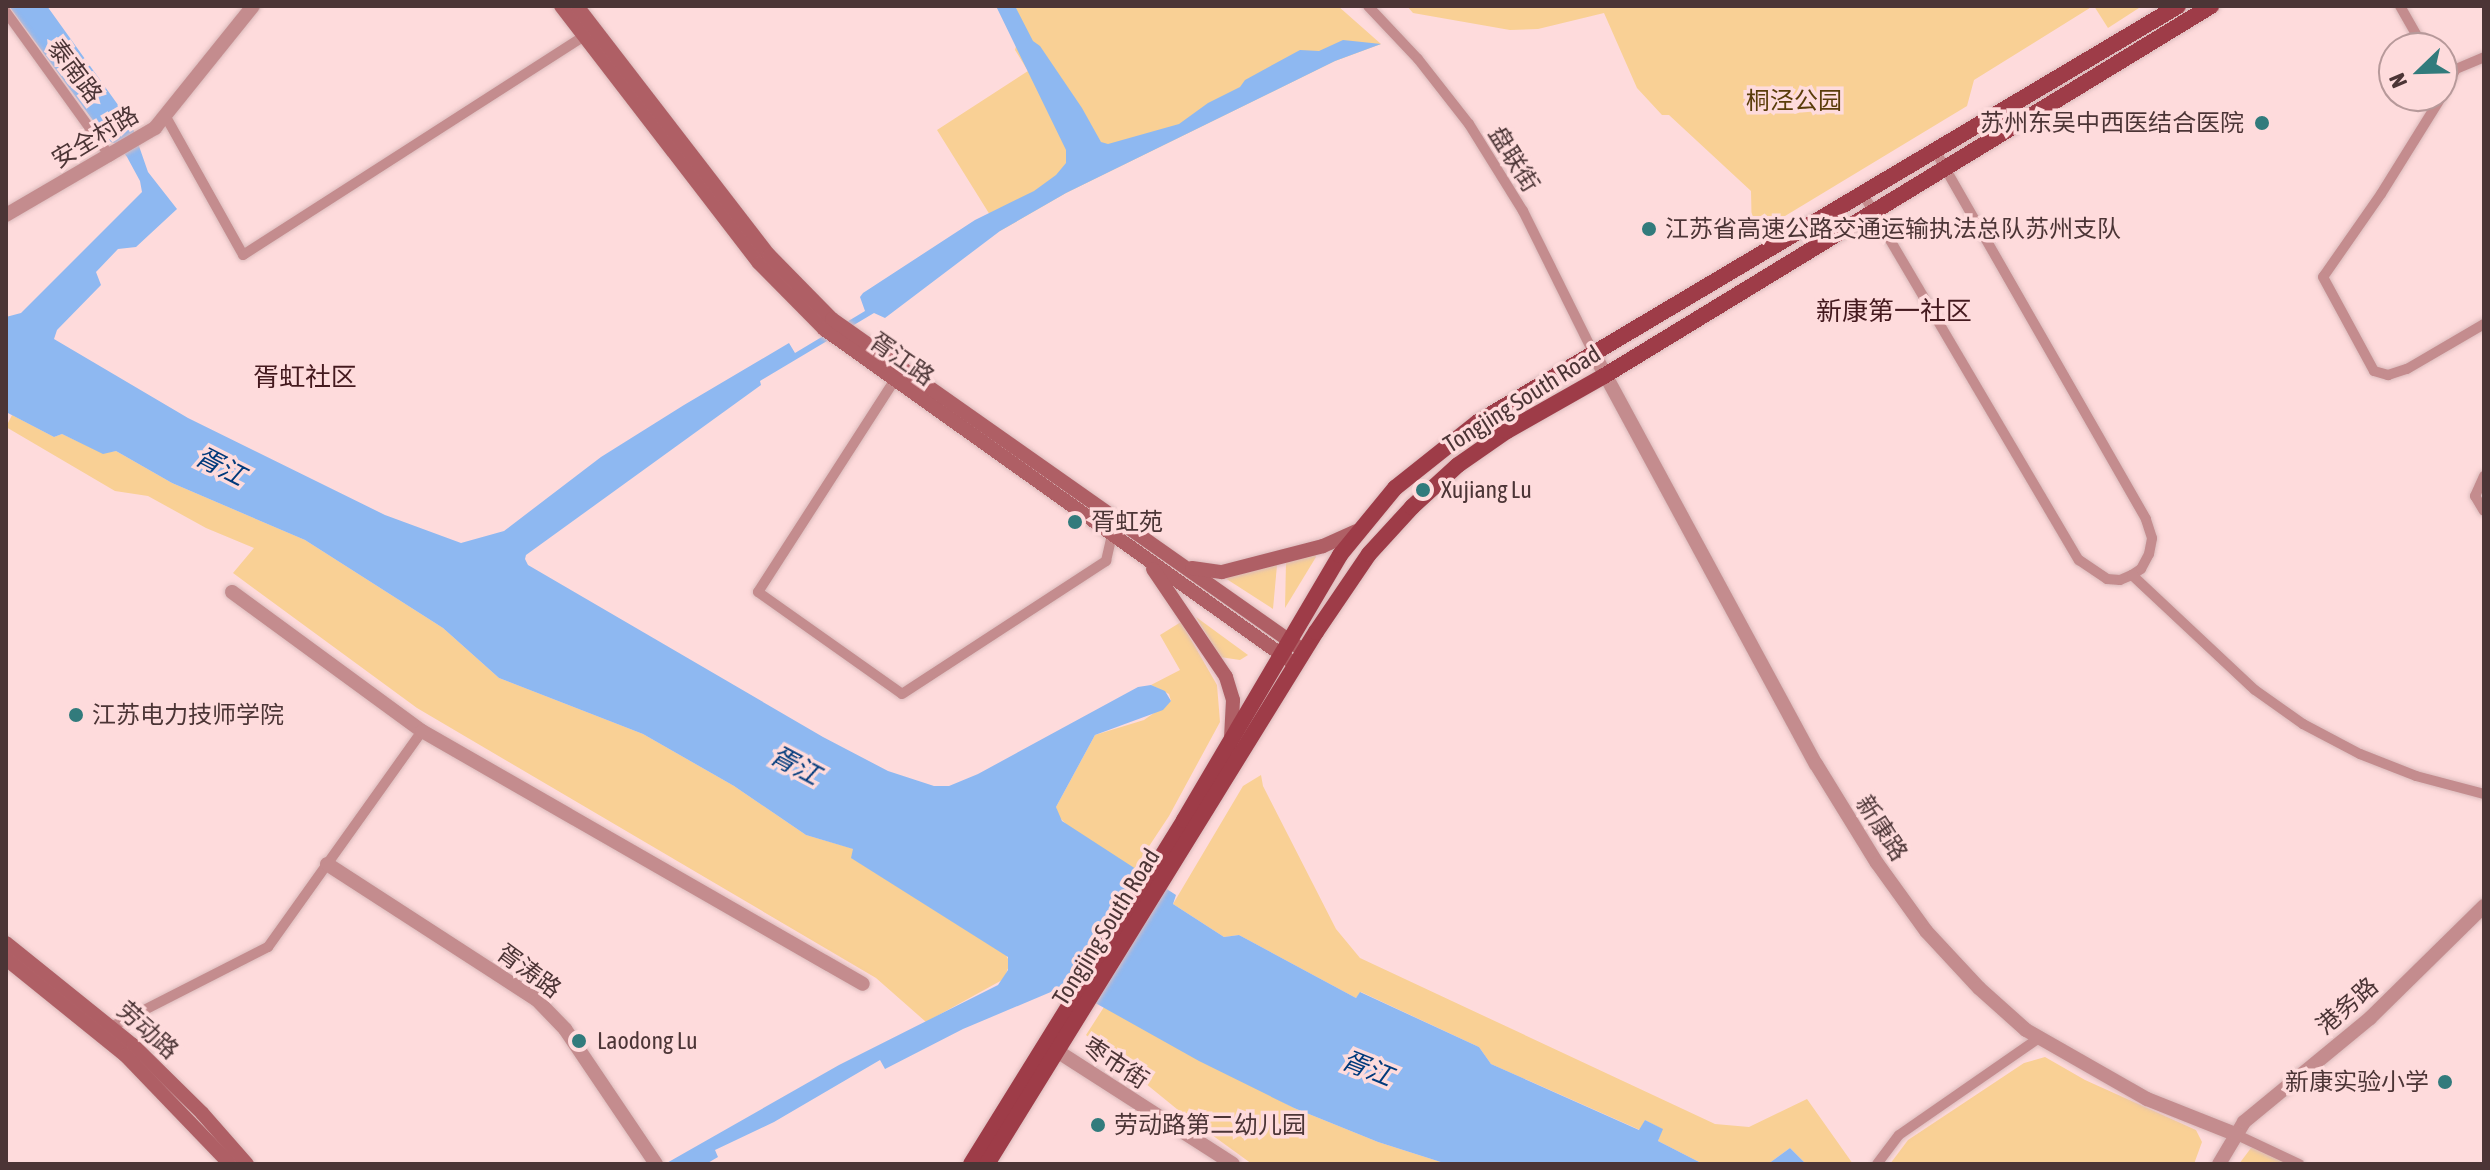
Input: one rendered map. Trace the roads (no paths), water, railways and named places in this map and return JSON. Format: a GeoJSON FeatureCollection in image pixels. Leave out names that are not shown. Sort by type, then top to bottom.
{"type":"FeatureCollection","features":[{"type":"Feature","properties":{"kind":"main road","name":"胥江路"},"geometry":{"type":"LineString","coordinates":[[561,6],[830,335],[874,359],[1184,567],[1300,658]]}},
{"type":"Feature","properties":{"kind":"main road","name":"胥江路"},"geometry":{"type":"LineString","coordinates":[[577,6],[789,287]]}},
{"type":"Feature","properties":{"kind":"main road","name":"Tongjing South Road"},"geometry":{"type":"LineString","coordinates":[[1161,871],[1231,738],[1285,647],[1356,531],[1395,488],[1451,441],[2178,6]]}},
{"type":"Feature","properties":{"kind":"main road","name":"Tongjing South Road"},"geometry":{"type":"LineString","coordinates":[[971,1164],[1375,546],[1439,481],[1490,442],[1604,376],[1873,209],[2211,6]]}},
{"type":"Feature","properties":{"kind":"main road","name":"胥江路"},"geometry":{"type":"LineString","coordinates":[[874,359],[894,381],[1143,556],[1285,647]]}},
{"type":"Feature","properties":{"kind":"main road"},"geometry":{"type":"LineString","coordinates":[[1184,567],[1209,573],[1222,572],[1323,546],[1356,531]]}},
{"type":"Feature","properties":{"kind":"main road"},"geometry":{"type":"LineString","coordinates":[[1143,556],[1174,596],[1224,672],[1233,700],[1231,738]]}},
{"type":"Feature","properties":{"kind":"main road","name":"劳动路"},"geometry":{"type":"LineString","coordinates":[[6,943],[202,1113],[247,1164]]}},
{"type":"Feature","properties":{"kind":"main road","name":"劳动路"},"geometry":{"type":"LineString","coordinates":[[6,959],[107,1029],[230,1164]]}},
{"type":"Feature","properties":{"kind":"main road","name":"Tongjing South Road"},"geometry":{"type":"LineString","coordinates":[[987,1164],[1057,1051],[1079,1002]]}},
{"type":"Feature","properties":{"kind":"street","name":"安全村路"},"geometry":{"type":"LineString","coordinates":[[6,215],[143,137],[166,117],[253,6]]}},
{"type":"Feature","properties":{"kind":"street","name":"盘联街"},"geometry":{"type":"LineString","coordinates":[[1368,6],[1418,59],[1469,124],[1523,211],[1594,354]]}},
{"type":"Feature","properties":{"kind":"street"},"geometry":{"type":"LineString","coordinates":[[2400,6],[2415,32]]}},
{"type":"Feature","properties":{"kind":"street","name":"泰南路"},"geometry":{"type":"LineString","coordinates":[[6,12],[114,154]]}},
{"type":"Feature","properties":{"kind":"street"},"geometry":{"type":"LineString","coordinates":[[166,117],[243,255],[584,36]]}},
{"type":"Feature","properties":{"kind":"street"},"geometry":{"type":"LineString","coordinates":[[2458,68],[2484,57]]}},
{"type":"Feature","properties":{"kind":"street"},"geometry":{"type":"LineString","coordinates":[[2429,112],[2381,194],[2323,277],[2374,371],[2388,375],[2407,369],[2484,324]]}},
{"type":"Feature","properties":{"kind":"street"},"geometry":{"type":"LineString","coordinates":[[1863,194],[2079,560],[2107,579],[2120,580],[2132,575],[2141,569],[2149,554],[2152,538],[2146,519],[1935,151]]}},
{"type":"Feature","properties":{"kind":"street","name":"新康路"},"geometry":{"type":"LineString","coordinates":[[1594,354],[1816,764],[1877,863],[1952,961],[2003,1010],[2039,1038],[2147,1099],[2235,1134],[2299,1164]]}},
{"type":"Feature","properties":{"kind":"street"},"geometry":{"type":"LineString","coordinates":[[894,381],[758,592],[902,694],[1106,561],[1112,534]]}},
{"type":"Feature","properties":{"kind":"street"},"geometry":{"type":"LineString","coordinates":[[2484,476],[2475,496],[2484,511]]}},
{"type":"Feature","properties":{"kind":"street"},"geometry":{"type":"LineString","coordinates":[[2132,575],[2255,690],[2303,724],[2360,754],[2402,771],[2484,794]]}},
{"type":"Feature","properties":{"kind":"street"},"geometry":{"type":"LineString","coordinates":[[232,592],[422,731],[863,984]]}},
{"type":"Feature","properties":{"kind":"street"},"geometry":{"type":"LineString","coordinates":[[107,1029],[268,947],[422,731]]}},
{"type":"Feature","properties":{"kind":"street","name":"胥涛路"},"geometry":{"type":"LineString","coordinates":[[327,864],[536,999],[565,1029],[656,1164]]}},
{"type":"Feature","properties":{"kind":"street","name":"港务路"},"geometry":{"type":"LineString","coordinates":[[2219,1164],[2244,1122],[2370,1018],[2484,906]]}},
{"type":"Feature","properties":{"kind":"street"},"geometry":{"type":"LineString","coordinates":[[1877,1164],[1899,1135],[2039,1038]]}},
{"type":"Feature","properties":{"kind":"street","name":"枣市街"},"geometry":{"type":"LineString","coordinates":[[1057,1051],[1233,1164]]}},
{"type":"Feature","properties":{"kind":"water","name":"胥江"},"geometry":{"type":"Polygon","coordinates":[[[9,6],[47,6],[131,123],[148,172],[177,209],[136,247],[118,249],[96,272],[101,285],[57,330],[54,339],[188,418],[385,515],[461,543],[504,531],[601,457],[684,405],[789,343],[795,353],[865,311],[860,297],[863,293],[975,220],[1034,191],[1056,175],[1066,163],[1066,150],[996,6],[1015,6],[1033,41],[1040,46],[1082,108],[1101,142],[1108,144],[1179,124],[1208,103],[1240,87],[1245,80],[1300,50],[1319,51],[1343,40],[1381,44],[1335,61],[1066,193],[1000,231],[885,318],[874,313],[760,381],[761,385],[526,555],[525,559],[528,565],[823,737],[888,771],[934,786],[949,786],[978,774],[1138,687],[1151,685],[1165,691],[1171,701],[1163,710],[1095,735],[1056,807],[1062,821],[1176,895],[1173,904],[1224,937],[1239,935],[1356,998],[1360,992],[1479,1047],[1491,1064],[1639,1130],[1645,1120],[1663,1129],[1658,1141],[1703,1164],[1447,1164],[1378,1142],[1294,1108],[1199,1061],[1065,986],[963,1029],[885,1069],[880,1060],[774,1122],[715,1150],[718,1157],[706,1164],[665,1164],[839,1065],[998,985],[1008,970],[1008,957],[851,858],[853,849],[806,835],[734,786],[643,734],[499,678],[443,628],[305,540],[172,483],[116,451],[103,454],[62,434],[54,437],[6,412],[6,317],[21,313],[142,192],[140,181],[127,157],[117,144],[108,141],[9,6]]]}},
{"type":"Feature","properties":{"kind":"water"},"geometry":{"type":"Polygon","coordinates":[[[1790,1148],[1806,1164],[1768,1164],[1790,1148]]]}},
{"type":"Feature","properties":{"kind":"place","name":"苏州东吴中西医结合医院"},"geometry":{"type":"Point","coordinates":[2262,123]}},
{"type":"Feature","properties":{"kind":"place","name":"江苏省高速公路交通运输执法总队苏州支队"},"geometry":{"type":"Point","coordinates":[1649,229]}},
{"type":"Feature","properties":{"kind":"place","name":"Xujiang Lu"},"geometry":{"type":"Point","coordinates":[1423,490]}},
{"type":"Feature","properties":{"kind":"place","name":"胥虹苑"},"geometry":{"type":"Point","coordinates":[1075,522]}},
{"type":"Feature","properties":{"kind":"place","name":"江苏电力技师学院"},"geometry":{"type":"Point","coordinates":[76,715]}},
{"type":"Feature","properties":{"kind":"place","name":"Laodong Lu"},"geometry":{"type":"Point","coordinates":[579,1041]}},
{"type":"Feature","properties":{"kind":"place","name":"新康实验小学"},"geometry":{"type":"Point","coordinates":[2445,1082]}},
{"type":"Feature","properties":{"kind":"place","name":"劳动路第二幼儿园"},"geometry":{"type":"Point","coordinates":[1098,1125]}},
{"type":"Feature","properties":{"kind":"district","name":"新康第一社区"},"geometry":{"type":"Point","coordinates":[1894,312]}},
{"type":"Feature","properties":{"kind":"district","name":"胥虹社区"},"geometry":{"type":"Point","coordinates":[305,378]}},
{"type":"Feature","properties":{"kind":"park label","name":"桐泾公园"},"geometry":{"type":"Point","coordinates":[1794,101]}}]}
